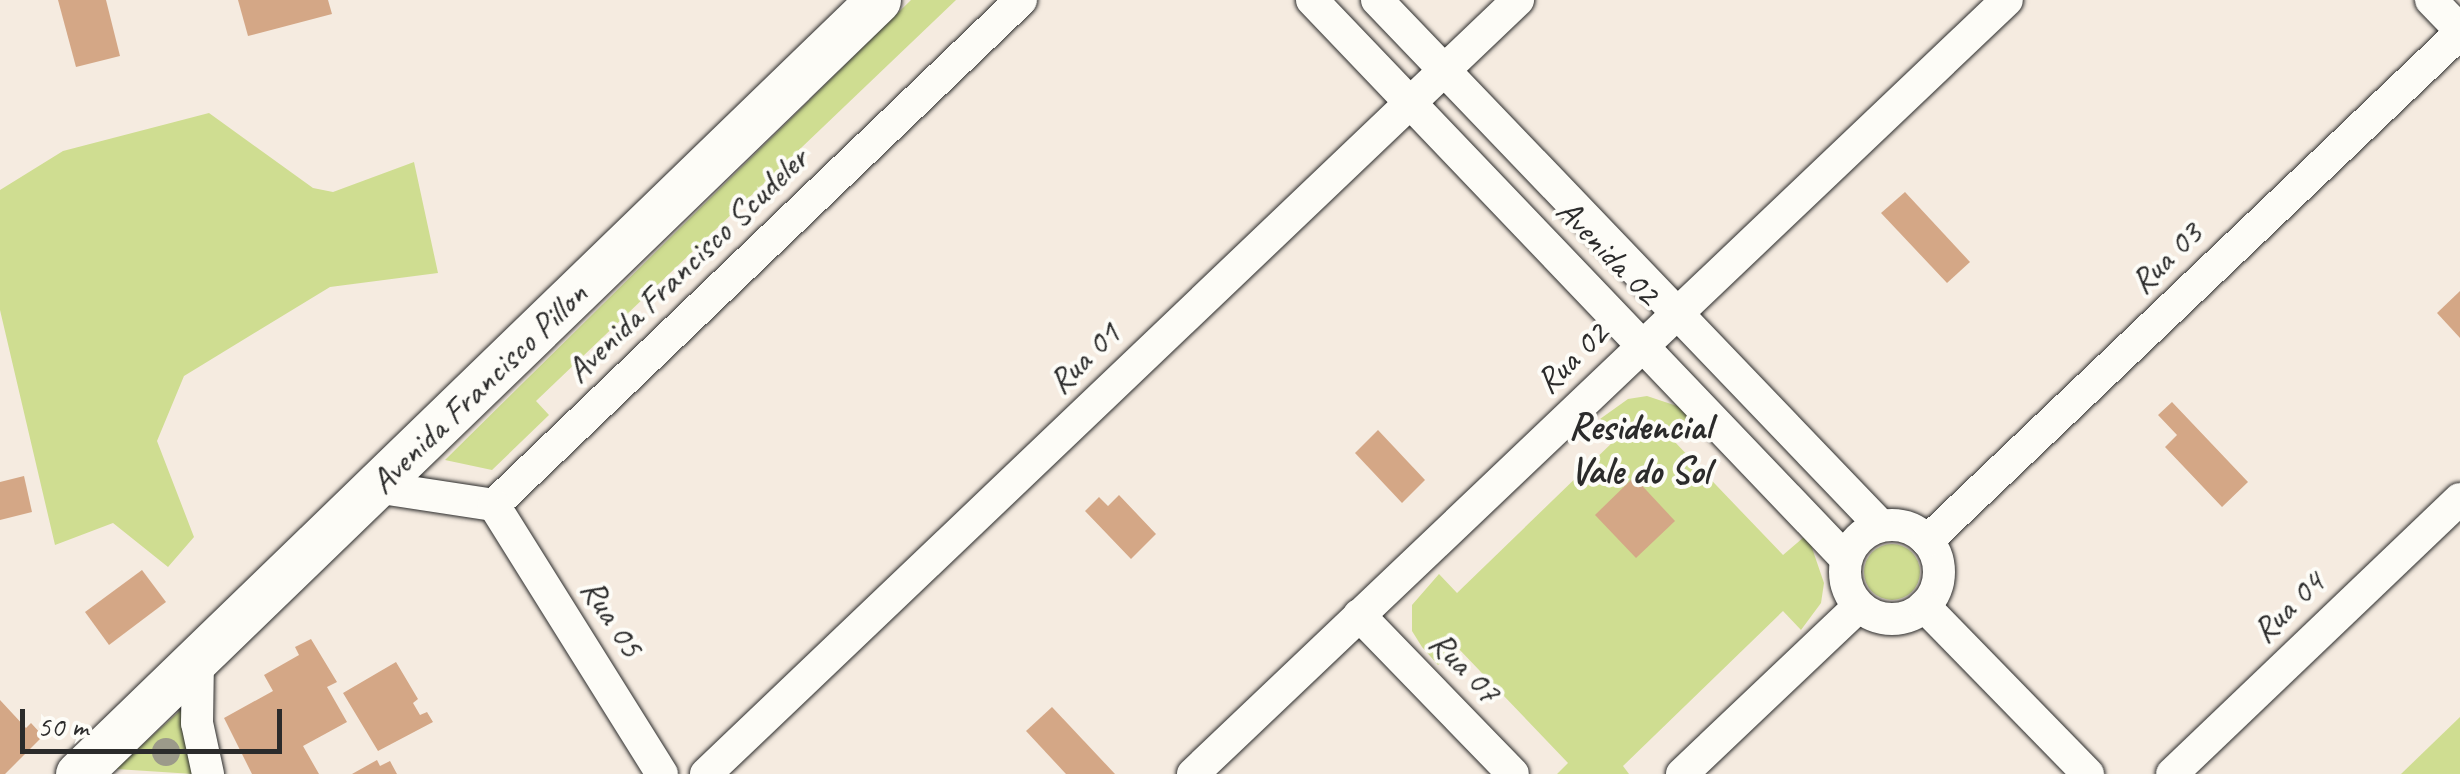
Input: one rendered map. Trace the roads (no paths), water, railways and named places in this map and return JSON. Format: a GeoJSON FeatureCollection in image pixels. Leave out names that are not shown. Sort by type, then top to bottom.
{"type":"FeatureCollection","features":[{"type":"Feature","properties":{"kind":"main road","name":"Avenida Francisco Pillon"},"geometry":{"type":"LineString","coordinates":[[78,774],[878,0]]}},
{"type":"Feature","properties":{"kind":"street","name":"Avenida Francisco Scudeler"},"geometry":{"type":"LineString","coordinates":[[494,505],[1021,0]]}},
{"type":"Feature","properties":{"kind":"street","name":"Avenida 02"},"geometry":{"type":"LineString","coordinates":[[1312,0],[1846,559]]}},
{"type":"Feature","properties":{"kind":"street","name":"Avenida 02"},"geometry":{"type":"LineString","coordinates":[[1377,0],[1880,526]]}},
{"type":"Feature","properties":{"kind":"street","name":"Rua 01"},"geometry":{"type":"LineString","coordinates":[[706,774],[1518,0]]}},
{"type":"Feature","properties":{"kind":"street","name":"Rua 02"},"geometry":{"type":"LineString","coordinates":[[1193,774],[2007,0]]}},
{"type":"Feature","properties":{"kind":"street"},"geometry":{"type":"LineString","coordinates":[[2431,0],[2460,32]]}},
{"type":"Feature","properties":{"kind":"street","name":"Rua 03"},"geometry":{"type":"LineString","coordinates":[[1926,541],[2460,32]]}},
{"type":"Feature","properties":{"kind":"street"},"geometry":{"type":"LineString","coordinates":[[376,487],[494,505]]}},
{"type":"Feature","properties":{"kind":"street","name":"Rua 04"},"geometry":{"type":"LineString","coordinates":[[2172,774],[2460,499]]}},
{"type":"Feature","properties":{"kind":"street","name":"Rua 05"},"geometry":{"type":"LineString","coordinates":[[494,505],[662,774]]}},
{"type":"Feature","properties":{"kind":"street"},"geometry":{"type":"LineString","coordinates":[[1880,526],[1904,527],[1926,541],[1938,573],[1937,586],[1924,606],[1891,620],[1858,606],[1846,584],[1846,559],[1859,538],[1880,526]]}},
{"type":"Feature","properties":{"kind":"street"},"geometry":{"type":"LineString","coordinates":[[1682,774],[1858,606]]}},
{"type":"Feature","properties":{"kind":"street"},"geometry":{"type":"LineString","coordinates":[[1924,606],[2088,774]]}},
{"type":"Feature","properties":{"kind":"street","name":"Rua 07"},"geometry":{"type":"LineString","coordinates":[[1360,616],[1513,774]]}},
{"type":"Feature","properties":{"kind":"street"},"geometry":{"type":"LineString","coordinates":[[198,660],[197,723],[208,774]]}},
{"type":"Feature","properties":{"kind":"district","name":"Residencial Vale do Sol"},"geometry":{"type":"Point","coordinates":[1640,449]}}]}
